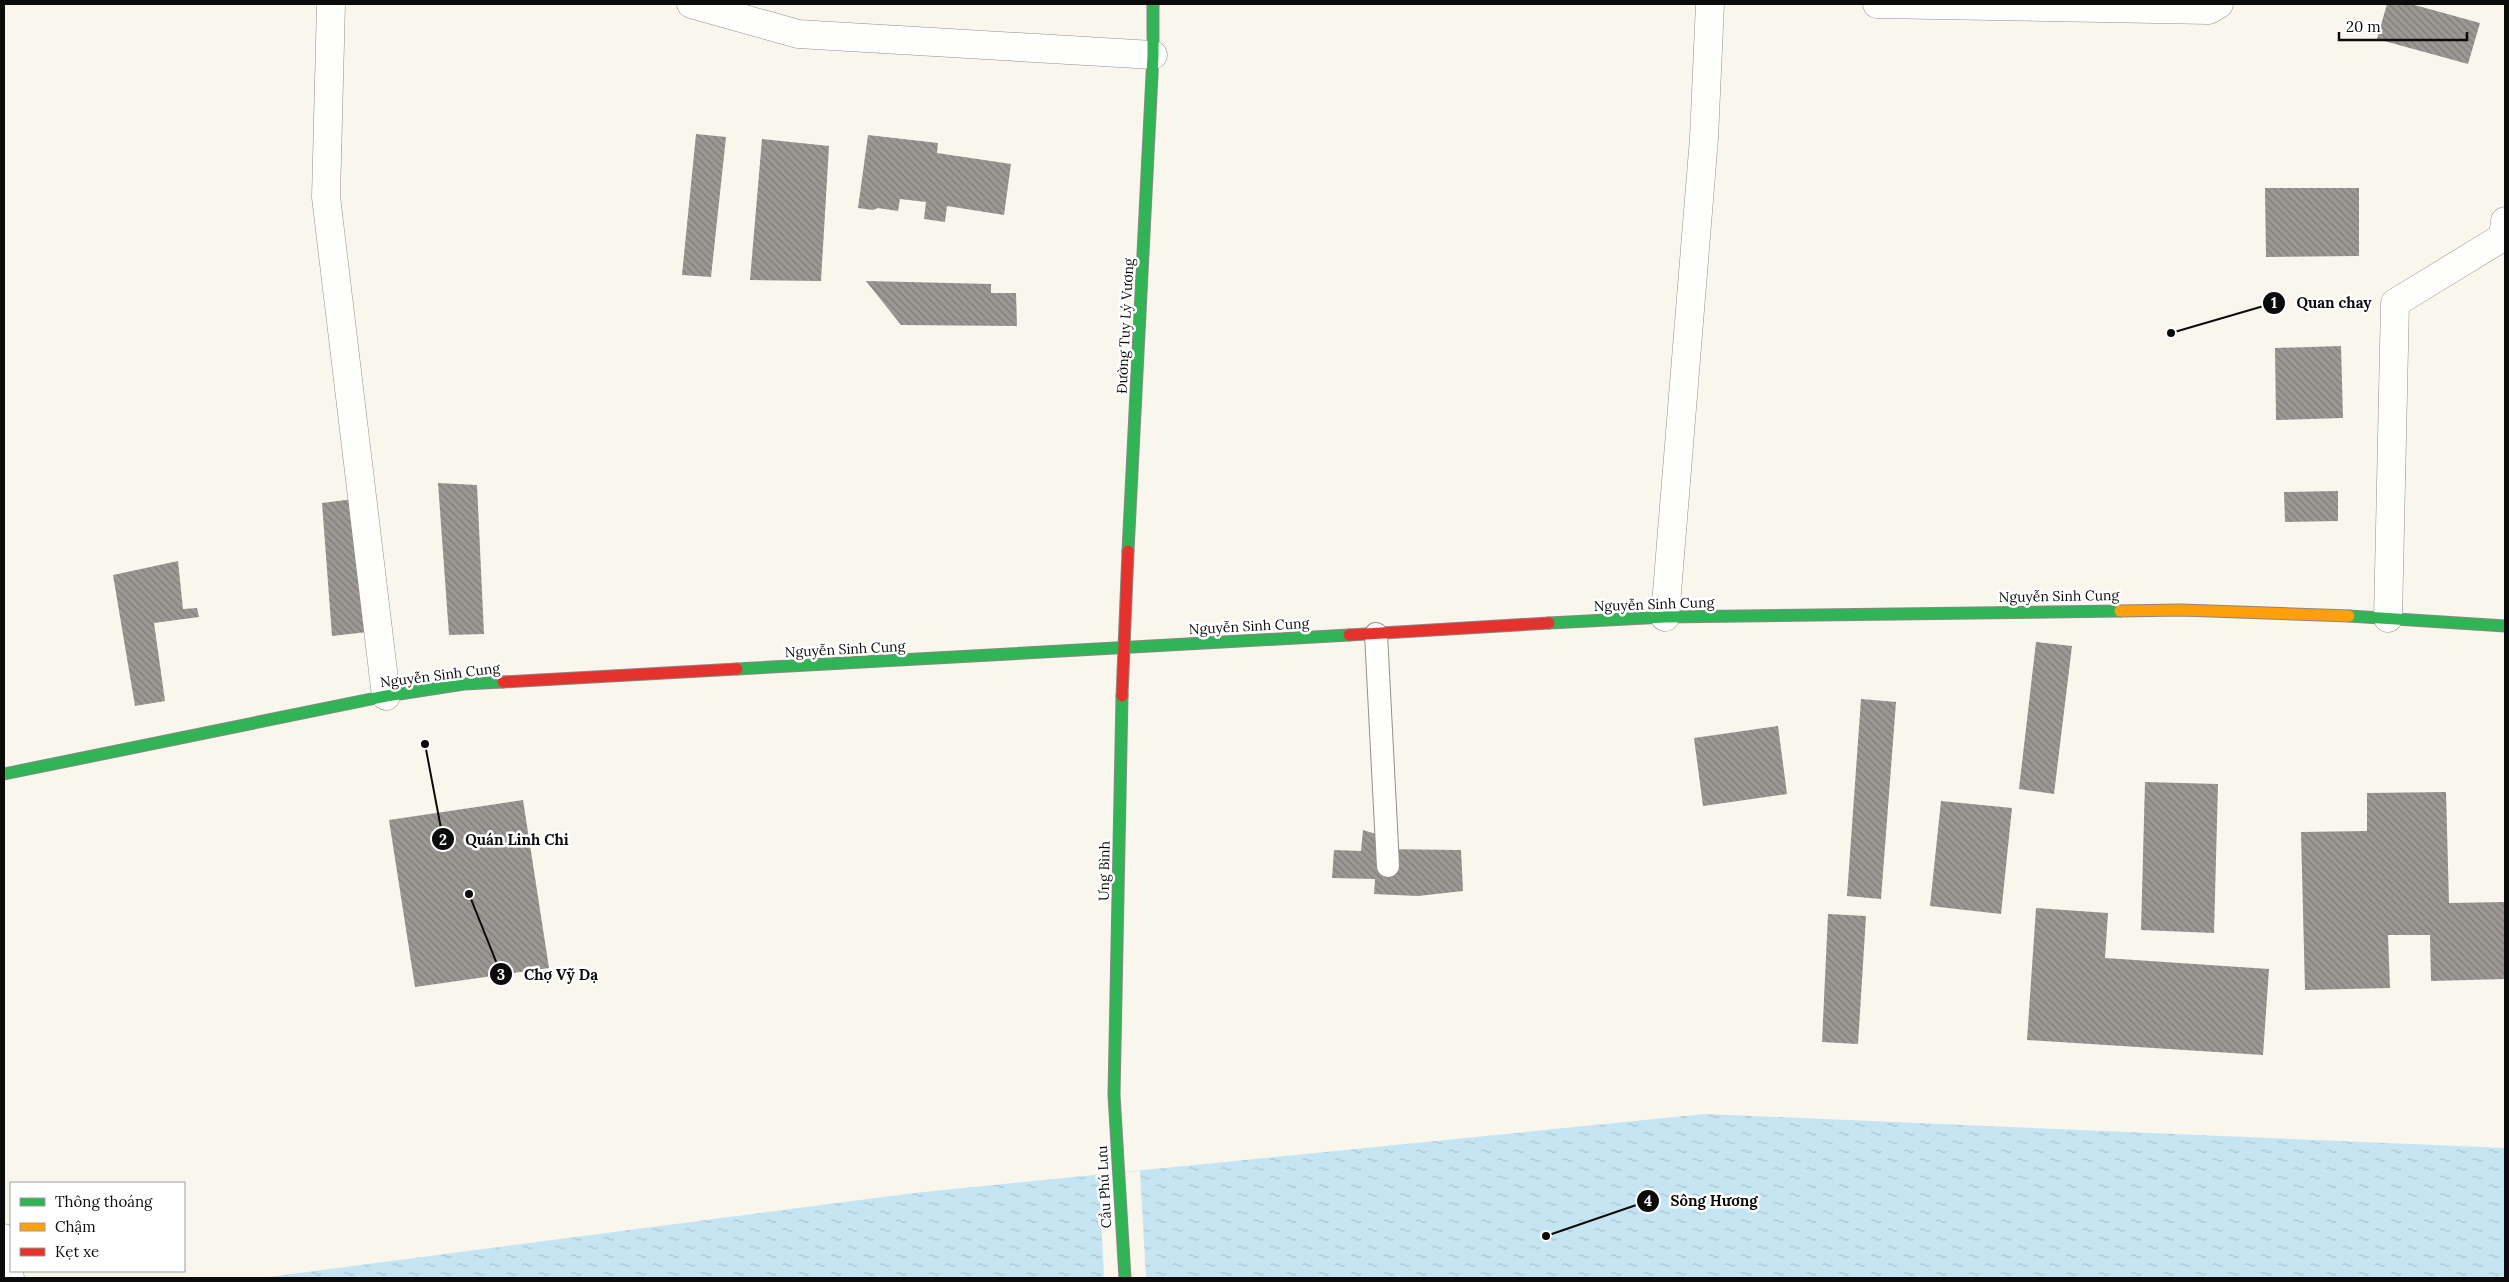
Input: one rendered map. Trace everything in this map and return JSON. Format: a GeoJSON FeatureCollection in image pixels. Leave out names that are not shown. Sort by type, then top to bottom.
{"type":"FeatureCollection","features":[{"type":"Feature","properties":{"kind":"main road","name":"Đường Tuy Lý Vương"},"geometry":{"type":"LineString","coordinates":[[1123,649],[1153,56],[1153,4]]}},
{"type":"Feature","properties":{"kind":"main road","name":"Nguyễn Sinh Cung"},"geometry":{"type":"LineString","coordinates":[[4,774],[386,696],[464,684],[1123,649],[1665,617],[2181,610],[2388,618],[2505,626]]}},
{"type":"Feature","properties":{"kind":"main road","name":"Ưng Bình"},"geometry":{"type":"LineString","coordinates":[[1114,1095],[1123,649]]}},
{"type":"Feature","properties":{"kind":"main road","name":"Cầu Phú Lưu"},"geometry":{"type":"LineString","coordinates":[[1114,1095],[1124,1278]]}},
{"type":"Feature","properties":{"kind":"street"},"geometry":{"type":"LineString","coordinates":[[331,4],[326,196],[386,696]]}},
{"type":"Feature","properties":{"kind":"street"},"geometry":{"type":"LineString","coordinates":[[691,4],[798,34],[1153,56]]}},
{"type":"Feature","properties":{"kind":"street"},"geometry":{"type":"LineString","coordinates":[[1665,617],[1704,138],[1710,4]]}},
{"type":"Feature","properties":{"kind":"street"},"geometry":{"type":"LineString","coordinates":[[1877,4],[2209,10],[2219,4]]}},
{"type":"Feature","properties":{"kind":"street"},"geometry":{"type":"LineString","coordinates":[[2388,618],[2395,304],[2503,237],[2505,221]]}},
{"type":"Feature","properties":{"kind":"street"},"geometry":{"type":"LineString","coordinates":[[4,1238],[10,1278]]}},
{"type":"Feature","properties":{"kind":"lane"},"geometry":{"type":"LineString","coordinates":[[1376,634],[1388,866]]}},
{"type":"Feature","properties":{"kind":"water"},"geometry":{"type":"Polygon","coordinates":[[[1705,1114],[2505,1148],[2505,1278],[261,1278],[914,1193],[1705,1114]]]}},
{"type":"Feature","properties":{"kind":"pier"},"geometry":{"type":"Polygon","coordinates":[[[1140,1171],[1146,1278],[1104,1278],[1099,1175],[1140,1171]]]}},
{"type":"Feature","properties":{"kind":"building"},"geometry":{"type":"Polygon","coordinates":[[[2387,4],[2411,4],[2480,23],[2468,64],[2377,39],[2387,4]]]}},
{"type":"Feature","properties":{"kind":"building"},"geometry":{"type":"Polygon","coordinates":[[[696,134],[726,137],[711,277],[682,275],[696,134]]]}},
{"type":"Feature","properties":{"kind":"building"},"geometry":{"type":"Polygon","coordinates":[[[868,135],[938,143],[937,153],[1011,164],[1004,215],[947,206],[945,222],[924,219],[926,202],[900,199],[898,211],[858,208],[868,135]]]}},
{"type":"Feature","properties":{"kind":"building"},"geometry":{"type":"Polygon","coordinates":[[[762,139],[829,146],[821,281],[750,280],[762,139]]]}},
{"type":"Feature","properties":{"kind":"building"},"geometry":{"type":"Polygon","coordinates":[[[2265,188],[2359,188],[2359,256],[2266,257],[2265,188]]]}},
{"type":"Feature","properties":{"kind":"building"},"geometry":{"type":"Polygon","coordinates":[[[866,281],[991,284],[991,293],[1016,293],[1017,326],[901,325],[866,281]]]}},
{"type":"Feature","properties":{"kind":"building"},"geometry":{"type":"Polygon","coordinates":[[[2341,346],[2343,418],[2276,420],[2275,348],[2341,346]]]}},
{"type":"Feature","properties":{"kind":"building"},"geometry":{"type":"Polygon","coordinates":[[[438,483],[477,485],[484,634],[449,635],[438,483]]]}},
{"type":"Feature","properties":{"kind":"building"},"geometry":{"type":"Polygon","coordinates":[[[2338,491],[2338,521],[2285,522],[2284,492],[2338,491]]]}},
{"type":"Feature","properties":{"kind":"building"},"geometry":{"type":"Polygon","coordinates":[[[354,499],[367,632],[332,636],[322,503],[354,499]]]}},
{"type":"Feature","properties":{"kind":"building"},"geometry":{"type":"Polygon","coordinates":[[[178,561],[183,609],[197,608],[199,617],[154,623],[165,701],[135,706],[113,575],[178,561]]]}},
{"type":"Feature","properties":{"kind":"building"},"geometry":{"type":"Polygon","coordinates":[[[2036,642],[2072,646],[2054,794],[2019,789],[2036,642]]]}},
{"type":"Feature","properties":{"kind":"building"},"geometry":{"type":"Polygon","coordinates":[[[1861,699],[1896,702],[1881,899],[1847,896],[1861,699]]]}},
{"type":"Feature","properties":{"kind":"building"},"geometry":{"type":"Polygon","coordinates":[[[1778,726],[1787,794],[1703,806],[1694,738],[1778,726]]]}},
{"type":"Feature","properties":{"kind":"building"},"geometry":{"type":"Polygon","coordinates":[[[2145,782],[2218,784],[2214,933],[2141,930],[2145,782]]]}},
{"type":"Feature","properties":{"kind":"building"},"geometry":{"type":"Polygon","coordinates":[[[2446,792],[2449,903],[2505,902],[2505,979],[2431,981],[2430,935],[2388,935],[2390,988],[2305,990],[2301,832],[2367,831],[2367,793],[2446,792]]]}},
{"type":"Feature","properties":{"kind":"building"},"geometry":{"type":"Polygon","coordinates":[[[523,800],[549,968],[415,987],[389,820],[523,800]]]}},
{"type":"Feature","properties":{"kind":"building"},"geometry":{"type":"Polygon","coordinates":[[[1941,801],[2012,808],[2001,914],[1930,906],[1941,801]]]}},
{"type":"Feature","properties":{"kind":"building"},"geometry":{"type":"Polygon","coordinates":[[[1363,830],[1376,834],[1375,849],[1461,850],[1463,891],[1418,896],[1374,894],[1375,879],[1332,878],[1334,850],[1361,851],[1363,830]]]}},
{"type":"Feature","properties":{"kind":"building"},"geometry":{"type":"Polygon","coordinates":[[[2036,908],[2108,913],[2105,958],[2269,969],[2263,1055],[2027,1040],[2036,908]]]}},
{"type":"Feature","properties":{"kind":"building"},"geometry":{"type":"Polygon","coordinates":[[[1828,914],[1866,916],[1858,1044],[1822,1042],[1828,914]]]}},
{"type":"Feature","properties":{"kind":"traffic: fast"},"geometry":{"type":"LineString","coordinates":[[1128,551],[1153,55],[1153,4]]}},
{"type":"Feature","properties":{"kind":"traffic: fast"},"geometry":{"type":"LineString","coordinates":[[1549,623],[1665,617],[2120,611]]}},
{"type":"Feature","properties":{"kind":"traffic: fast"},"geometry":{"type":"LineString","coordinates":[[2349,616],[2505,626]]}},
{"type":"Feature","properties":{"kind":"traffic: fast"},"geometry":{"type":"LineString","coordinates":[[737,669],[1349,635]]}},
{"type":"Feature","properties":{"kind":"traffic: fast"},"geometry":{"type":"LineString","coordinates":[[4,774],[386,696],[464,684],[503,682]]}},
{"type":"Feature","properties":{"kind":"traffic: fast"},"geometry":{"type":"LineString","coordinates":[[1122,696],[1114,1095],[1125,1278]]}},
{"type":"Feature","properties":{"kind":"traffic: slow"},"geometry":{"type":"LineString","coordinates":[[2120,611],[2181,610],[2349,616]]}},
{"type":"Feature","properties":{"kind":"traffic: jam"},"geometry":{"type":"LineString","coordinates":[[1122,696],[1128,551]]}},
{"type":"Feature","properties":{"kind":"traffic: jam"},"geometry":{"type":"LineString","coordinates":[[1349,635],[1549,623]]}},
{"type":"Feature","properties":{"kind":"traffic: jam"},"geometry":{"type":"LineString","coordinates":[[503,682],[737,669]]}},
{"type":"Feature","properties":{"kind":"place","name":"Quan chay"},"geometry":{"type":"Point","coordinates":[2171,333]}},
{"type":"Feature","properties":{"kind":"place","name":"Quán Linh Chi"},"geometry":{"type":"Point","coordinates":[425,744]}},
{"type":"Feature","properties":{"kind":"place","name":"Chợ Vỹ Dạ"},"geometry":{"type":"Point","coordinates":[469,894]}},
{"type":"Feature","properties":{"kind":"place","name":"Sông Hương"},"geometry":{"type":"Point","coordinates":[1546,1236]}}]}
